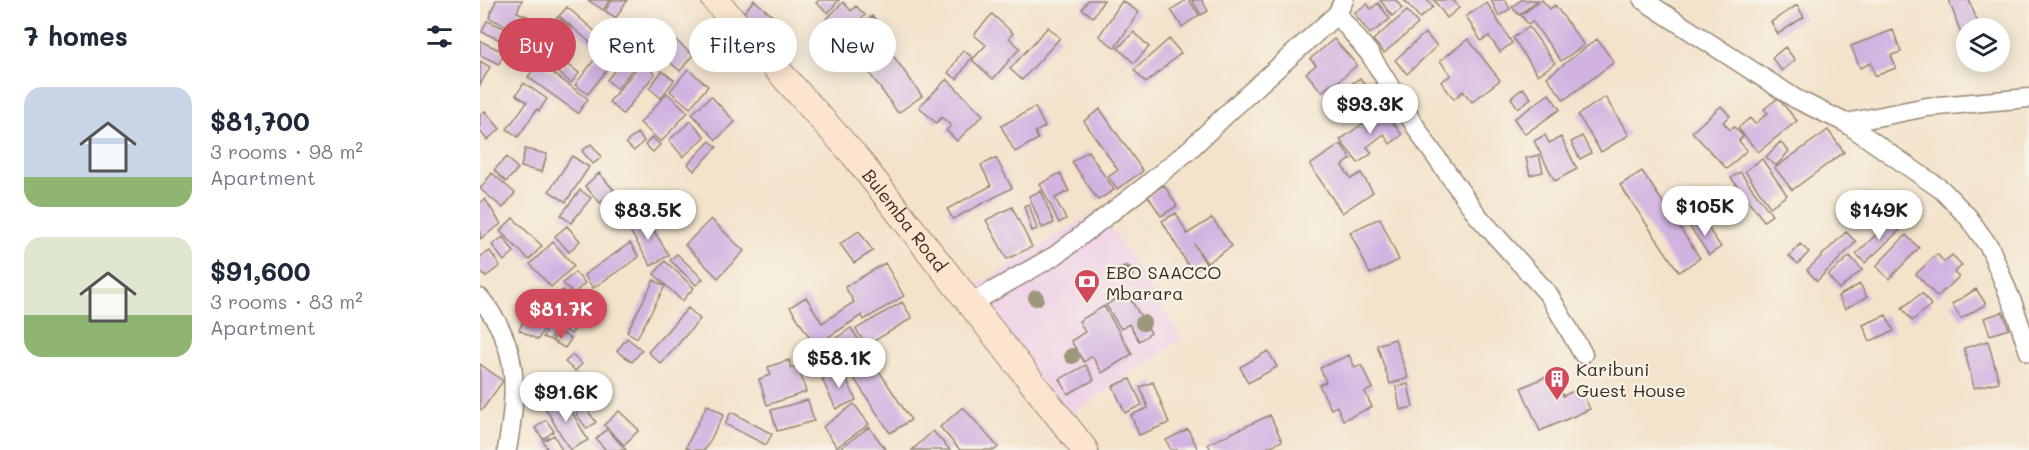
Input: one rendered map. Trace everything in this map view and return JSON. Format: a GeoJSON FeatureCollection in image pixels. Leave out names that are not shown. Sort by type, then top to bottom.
{"type":"FeatureCollection","features":[{"type":"Feature","properties":{"kind":"main road","name":"Bulemba Road"},"geometry":{"type":"LineString","coordinates":[[715,0],[854,155],[1085,450]]}},
{"type":"Feature","properties":{"kind":"street"},"geometry":{"type":"LineString","coordinates":[[1643,0],[1796,99],[1846,123],[1942,190],[1968,217],[1990,248],[2029,352]]}},
{"type":"Feature","properties":{"kind":"street"},"geometry":{"type":"LineString","coordinates":[[970,304],[1056,255],[1148,184],[1190,150],[1340,7],[1426,143],[1478,216],[1549,295],[1583,354]]}},
{"type":"Feature","properties":{"kind":"street"},"geometry":{"type":"LineString","coordinates":[[1846,123],[1927,107],[2029,98]]}},
{"type":"Feature","properties":{"kind":"street"},"geometry":{"type":"LineString","coordinates":[[480,298],[502,330],[510,351],[513,382],[512,422],[507,450]]}},
{"type":"Feature","properties":{"kind":"shaded area"},"geometry":{"type":"Polygon","coordinates":[[[1099,209],[1182,339],[1070,415],[968,292],[1099,209]]]}},
{"type":"Feature","properties":{"kind":"building"},"geometry":{"type":"Polygon","coordinates":[[[496,0],[522,0],[517,12],[532,18],[498,18],[498,22],[489,18],[496,0]]]}},
{"type":"Feature","properties":{"kind":"building"},"geometry":{"type":"Polygon","coordinates":[[[588,0],[610,0],[603,10],[588,0]]]}},
{"type":"Feature","properties":{"kind":"building"},"geometry":{"type":"Polygon","coordinates":[[[612,0],[627,0],[616,18],[605,11],[612,0]]]}},
{"type":"Feature","properties":{"kind":"building"},"geometry":{"type":"Polygon","coordinates":[[[754,0],[775,18],[745,18],[742,15],[754,0]]]}},
{"type":"Feature","properties":{"kind":"building"},"geometry":{"type":"Polygon","coordinates":[[[819,0],[839,0],[828,13],[816,3],[819,0]]]}},
{"type":"Feature","properties":{"kind":"building"},"geometry":{"type":"Polygon","coordinates":[[[1088,0],[1104,0],[1093,17],[1082,9],[1088,0]]]}},
{"type":"Feature","properties":{"kind":"building"},"geometry":{"type":"Polygon","coordinates":[[[1189,0],[1199,15],[1182,27],[1171,10],[1189,0]]]}},
{"type":"Feature","properties":{"kind":"building"},"geometry":{"type":"Polygon","coordinates":[[[1192,0],[1202,0],[1208,11],[1201,15],[1192,0]]]}},
{"type":"Feature","properties":{"kind":"building"},"geometry":{"type":"Polygon","coordinates":[[[1380,0],[1396,0],[1402,8],[1392,16],[1380,0]]]}},
{"type":"Feature","properties":{"kind":"building"},"geometry":{"type":"Polygon","coordinates":[[[1404,0],[1427,0],[1433,7],[1420,18],[1404,0]]]}},
{"type":"Feature","properties":{"kind":"building"},"geometry":{"type":"Polygon","coordinates":[[[1434,0],[1453,0],[1459,8],[1447,18],[1434,0]]]}},
{"type":"Feature","properties":{"kind":"building"},"geometry":{"type":"Polygon","coordinates":[[[1491,0],[1505,0],[1510,9],[1499,16],[1491,0]]]}},
{"type":"Feature","properties":{"kind":"building"},"geometry":{"type":"Polygon","coordinates":[[[1521,0],[1538,0],[1519,15],[1512,7],[1521,0]]]}},
{"type":"Feature","properties":{"kind":"building"},"geometry":{"type":"Polygon","coordinates":[[[1542,0],[1550,9],[1555,5],[1584,45],[1561,61],[1532,21],[1528,24],[1521,15],[1542,0]]]}},
{"type":"Feature","properties":{"kind":"building"},"geometry":{"type":"Polygon","coordinates":[[[1949,0],[1969,0],[1976,18],[1956,20],[1949,0]]]}},
{"type":"Feature","properties":{"kind":"building"},"geometry":{"type":"Polygon","coordinates":[[[1122,1],[1139,12],[1115,48],[1099,36],[1122,1]]]}},
{"type":"Feature","properties":{"kind":"building"},"geometry":{"type":"Polygon","coordinates":[[[843,2],[851,11],[856,6],[865,15],[862,18],[828,18],[843,2]]]}},
{"type":"Feature","properties":{"kind":"building"},"geometry":{"type":"Polygon","coordinates":[[[1378,3],[1390,19],[1370,34],[1354,13],[1367,4],[1371,9],[1378,3]]]}},
{"type":"Feature","properties":{"kind":"building"},"geometry":{"type":"Polygon","coordinates":[[[1487,3],[1512,43],[1500,52],[1489,36],[1481,41],[1466,16],[1487,3]]]}},
{"type":"Feature","properties":{"kind":"building"},"geometry":{"type":"Polygon","coordinates":[[[1797,5],[1804,17],[1778,34],[1771,22],[1797,5]]]}},
{"type":"Feature","properties":{"kind":"building"},"geometry":{"type":"Polygon","coordinates":[[[567,7],[588,25],[588,41],[576,30],[576,18],[559,16],[567,7]]]}},
{"type":"Feature","properties":{"kind":"building"},"geometry":{"type":"Polygon","coordinates":[[[1407,11],[1418,24],[1384,53],[1373,40],[1407,11]]]}},
{"type":"Feature","properties":{"kind":"building"},"geometry":{"type":"Polygon","coordinates":[[[992,14],[1013,33],[1009,38],[1020,48],[993,79],[972,60],[986,45],[974,35],[992,14]]]}},
{"type":"Feature","properties":{"kind":"building"},"geometry":{"type":"Polygon","coordinates":[[[487,21],[498,25],[498,39],[482,32],[487,21]]]}},
{"type":"Feature","properties":{"kind":"building"},"geometry":{"type":"Polygon","coordinates":[[[1048,27],[1060,38],[1022,80],[1010,69],[1048,27]]]}},
{"type":"Feature","properties":{"kind":"building"},"geometry":{"type":"Polygon","coordinates":[[[1529,27],[1555,63],[1538,75],[1513,38],[1529,27]]]}},
{"type":"Feature","properties":{"kind":"building"},"geometry":{"type":"Polygon","coordinates":[[[1893,30],[1901,52],[1891,55],[1896,68],[1875,76],[1871,63],[1860,68],[1851,46],[1893,30]]]}},
{"type":"Feature","properties":{"kind":"building"},"geometry":{"type":"Polygon","coordinates":[[[1134,32],[1149,47],[1134,63],[1118,48],[1134,32]]]}},
{"type":"Feature","properties":{"kind":"building"},"geometry":{"type":"Polygon","coordinates":[[[1425,33],[1437,46],[1407,74],[1395,60],[1425,33]]]}},
{"type":"Feature","properties":{"kind":"building"},"geometry":{"type":"Polygon","coordinates":[[[1169,39],[1181,53],[1146,83],[1134,70],[1169,39]]]}},
{"type":"Feature","properties":{"kind":"building"},"geometry":{"type":"Polygon","coordinates":[[[1334,39],[1357,65],[1322,92],[1306,73],[1316,65],[1310,59],[1334,39]]]}},
{"type":"Feature","properties":{"kind":"building"},"geometry":{"type":"Polygon","coordinates":[[[1468,39],[1500,80],[1472,102],[1463,91],[1454,99],[1441,82],[1451,75],[1440,61],[1468,39]]]}},
{"type":"Feature","properties":{"kind":"building"},"geometry":{"type":"Polygon","coordinates":[[[1597,39],[1614,62],[1564,100],[1547,77],[1597,39]]]}},
{"type":"Feature","properties":{"kind":"building"},"geometry":{"type":"Polygon","coordinates":[[[480,41],[498,49],[498,64],[480,55],[480,41]]]}},
{"type":"Feature","properties":{"kind":"building"},"geometry":{"type":"Polygon","coordinates":[[[677,41],[689,52],[689,60],[680,71],[677,68],[677,41]]]}},
{"type":"Feature","properties":{"kind":"building"},"geometry":{"type":"Polygon","coordinates":[[[1785,47],[1795,60],[1782,71],[1772,58],[1785,47]]]}},
{"type":"Feature","properties":{"kind":"building"},"geometry":{"type":"Polygon","coordinates":[[[963,50],[972,57],[957,79],[948,73],[963,50]]]}},
{"type":"Feature","properties":{"kind":"building"},"geometry":{"type":"Polygon","coordinates":[[[896,60],[922,96],[898,113],[869,72],[896,72],[896,60]]]}},
{"type":"Feature","properties":{"kind":"building"},"geometry":{"type":"Polygon","coordinates":[[[480,61],[490,67],[480,85],[480,61]]]}},
{"type":"Feature","properties":{"kind":"building"},"geometry":{"type":"Polygon","coordinates":[[[588,68],[588,72],[605,72],[588,94],[575,85],[588,68]]]}},
{"type":"Feature","properties":{"kind":"building"},"geometry":{"type":"Polygon","coordinates":[[[688,69],[708,86],[690,108],[670,91],[688,69]]]}},
{"type":"Feature","properties":{"kind":"building"},"geometry":{"type":"Polygon","coordinates":[[[576,71],[579,73],[571,83],[558,72],[576,71]]]}},
{"type":"Feature","properties":{"kind":"building"},"geometry":{"type":"Polygon","coordinates":[[[531,72],[552,72],[588,99],[578,113],[528,77],[531,72]]]}},
{"type":"Feature","properties":{"kind":"building"},"geometry":{"type":"Polygon","coordinates":[[[613,72],[630,72],[617,89],[607,80],[613,72]]]}},
{"type":"Feature","properties":{"kind":"building"},"geometry":{"type":"Polygon","coordinates":[[[634,72],[655,74],[623,114],[609,102],[634,72]]]}},
{"type":"Feature","properties":{"kind":"building"},"geometry":{"type":"Polygon","coordinates":[[[661,72],[674,80],[661,98],[649,88],[661,72]]]}},
{"type":"Feature","properties":{"kind":"building"},"geometry":{"type":"Polygon","coordinates":[[[1360,78],[1375,99],[1345,121],[1330,99],[1360,78]]]}},
{"type":"Feature","properties":{"kind":"building"},"geometry":{"type":"Polygon","coordinates":[[[947,79],[983,115],[957,141],[946,130],[951,126],[942,117],[936,123],[919,107],[947,79]]]}},
{"type":"Feature","properties":{"kind":"building"},"geometry":{"type":"Polygon","coordinates":[[[524,83],[547,99],[539,111],[537,109],[518,137],[507,129],[527,102],[516,95],[524,83]]]}},
{"type":"Feature","properties":{"kind":"building"},"geometry":{"type":"Polygon","coordinates":[[[1523,88],[1531,98],[1518,108],[1511,98],[1523,88]]]}},
{"type":"Feature","properties":{"kind":"building"},"geometry":{"type":"Polygon","coordinates":[[[667,93],[688,112],[661,142],[640,123],[667,93]]]}},
{"type":"Feature","properties":{"kind":"building"},"geometry":{"type":"Polygon","coordinates":[[[1549,94],[1560,109],[1525,134],[1514,119],[1549,94]]]}},
{"type":"Feature","properties":{"kind":"building"},"geometry":{"type":"Polygon","coordinates":[[[711,96],[735,122],[716,140],[692,114],[711,96]]]}},
{"type":"Feature","properties":{"kind":"building"},"geometry":{"type":"Polygon","coordinates":[[[1605,97],[1629,135],[1601,152],[1578,115],[1605,97]]]}},
{"type":"Feature","properties":{"kind":"building"},"geometry":{"type":"Polygon","coordinates":[[[1778,98],[1797,121],[1758,152],[1738,128],[1750,118],[1755,124],[1768,113],[1764,109],[1778,98]]]}},
{"type":"Feature","properties":{"kind":"building"},"geometry":{"type":"Polygon","coordinates":[[[1721,106],[1730,116],[1723,122],[1730,130],[1734,127],[1743,136],[1739,141],[1747,150],[1727,169],[1692,132],[1721,106]]]}},
{"type":"Feature","properties":{"kind":"building"},"geometry":{"type":"Polygon","coordinates":[[[1035,107],[1045,127],[1035,132],[1038,139],[1015,152],[1001,126],[1035,107]]]}},
{"type":"Feature","properties":{"kind":"building"},"geometry":{"type":"Polygon","coordinates":[[[1100,109],[1143,171],[1117,189],[1108,177],[1118,170],[1084,121],[1100,109]]]}},
{"type":"Feature","properties":{"kind":"building"},"geometry":{"type":"Polygon","coordinates":[[[1383,109],[1402,135],[1390,144],[1384,134],[1367,147],[1372,153],[1358,163],[1340,140],[1383,109]]]}},
{"type":"Feature","properties":{"kind":"building"},"geometry":{"type":"Polygon","coordinates":[[[485,111],[500,129],[487,140],[480,131],[480,115],[485,111]]]}},
{"type":"Feature","properties":{"kind":"building"},"geometry":{"type":"Polygon","coordinates":[[[691,121],[705,137],[683,157],[669,140],[691,121]]]}},
{"type":"Feature","properties":{"kind":"building"},"geometry":{"type":"Polygon","coordinates":[[[1828,130],[1844,152],[1792,190],[1775,168],[1828,130]]]}},
{"type":"Feature","properties":{"kind":"building"},"geometry":{"type":"Polygon","coordinates":[[[637,133],[644,141],[634,151],[626,143],[637,133]]]}},
{"type":"Feature","properties":{"kind":"building"},"geometry":{"type":"Polygon","coordinates":[[[1545,135],[1549,143],[1561,137],[1577,169],[1555,181],[1534,141],[1545,135]]]}},
{"type":"Feature","properties":{"kind":"building"},"geometry":{"type":"Polygon","coordinates":[[[1582,136],[1591,153],[1580,159],[1571,142],[1582,136]]]}},
{"type":"Feature","properties":{"kind":"building"},"geometry":{"type":"Polygon","coordinates":[[[652,137],[660,145],[653,152],[645,145],[652,137]]]}},
{"type":"Feature","properties":{"kind":"building"},"geometry":{"type":"Polygon","coordinates":[[[710,141],[717,147],[694,171],[688,164],[710,141]]]}},
{"type":"Feature","properties":{"kind":"building"},"geometry":{"type":"Polygon","coordinates":[[[1780,142],[1789,151],[1776,166],[1766,157],[1780,142]]]}},
{"type":"Feature","properties":{"kind":"building"},"geometry":{"type":"Polygon","coordinates":[[[591,144],[602,157],[593,164],[582,151],[591,144]]]}},
{"type":"Feature","properties":{"kind":"building"},"geometry":{"type":"Polygon","coordinates":[[[1341,144],[1351,159],[1342,166],[1351,179],[1361,173],[1373,192],[1342,213],[1310,165],[1341,144]]]}},
{"type":"Feature","properties":{"kind":"building"},"geometry":{"type":"Polygon","coordinates":[[[525,149],[547,154],[542,172],[521,167],[525,149]]]}},
{"type":"Feature","properties":{"kind":"building"},"geometry":{"type":"Polygon","coordinates":[[[1088,151],[1114,190],[1098,200],[1072,162],[1088,151]]]}},
{"type":"Feature","properties":{"kind":"building"},"geometry":{"type":"Polygon","coordinates":[[[1539,155],[1543,172],[1530,175],[1526,158],[1539,155]]]}},
{"type":"Feature","properties":{"kind":"building"},"geometry":{"type":"Polygon","coordinates":[[[572,156],[589,167],[566,202],[549,191],[572,156]]]}},
{"type":"Feature","properties":{"kind":"building"},"geometry":{"type":"Polygon","coordinates":[[[507,157],[518,169],[506,182],[494,170],[507,157]]]}},
{"type":"Feature","properties":{"kind":"building"},"geometry":{"type":"Polygon","coordinates":[[[996,158],[1012,188],[953,219],[947,209],[991,186],[981,165],[996,158]]]}},
{"type":"Feature","properties":{"kind":"building"},"geometry":{"type":"Polygon","coordinates":[[[1762,159],[1787,195],[1770,207],[1745,171],[1762,159]]]}},
{"type":"Feature","properties":{"kind":"building"},"geometry":{"type":"Polygon","coordinates":[[[1642,171],[1700,258],[1679,272],[1620,185],[1642,171]]]}},
{"type":"Feature","properties":{"kind":"building"},"geometry":{"type":"Polygon","coordinates":[[[1740,172],[1772,215],[1764,221],[1731,178],[1740,172]]]}},
{"type":"Feature","properties":{"kind":"building"},"geometry":{"type":"Polygon","coordinates":[[[492,173],[515,193],[503,208],[480,189],[492,173]]]}},
{"type":"Feature","properties":{"kind":"building"},"geometry":{"type":"Polygon","coordinates":[[[599,173],[614,190],[600,203],[585,186],[599,173]]]}},
{"type":"Feature","properties":{"kind":"building"},"geometry":{"type":"Polygon","coordinates":[[[1060,173],[1069,191],[1055,198],[1066,219],[1059,223],[1040,184],[1060,173]]]}},
{"type":"Feature","properties":{"kind":"building"},"geometry":{"type":"Polygon","coordinates":[[[1164,185],[1177,206],[1161,216],[1148,196],[1164,185]]]}},
{"type":"Feature","properties":{"kind":"building"},"geometry":{"type":"Polygon","coordinates":[[[580,190],[591,198],[571,223],[561,215],[580,190]]]}},
{"type":"Feature","properties":{"kind":"building"},"geometry":{"type":"Polygon","coordinates":[[[1041,191],[1054,223],[1042,228],[1029,196],[1041,191]]]}},
{"type":"Feature","properties":{"kind":"building"},"geometry":{"type":"Polygon","coordinates":[[[485,199],[501,224],[480,239],[480,203],[485,199]]]}},
{"type":"Feature","properties":{"kind":"building"},"geometry":{"type":"Polygon","coordinates":[[[1029,204],[1037,229],[1032,231],[1024,206],[1029,204]]]}},
{"type":"Feature","properties":{"kind":"building"},"geometry":{"type":"Polygon","coordinates":[[[1012,207],[1032,247],[1007,259],[986,220],[1012,207]]]}},
{"type":"Feature","properties":{"kind":"building"},"geometry":{"type":"Polygon","coordinates":[[[1176,213],[1187,234],[1212,218],[1232,246],[1207,263],[1194,244],[1206,264],[1192,272],[1162,221],[1176,213]]]}},
{"type":"Feature","properties":{"kind":"building"},"geometry":{"type":"Polygon","coordinates":[[[644,215],[669,255],[651,266],[627,226],[644,215]]]}},
{"type":"Feature","properties":{"kind":"building"},"geometry":{"type":"Polygon","coordinates":[[[513,218],[542,246],[529,260],[500,231],[513,218]]]}},
{"type":"Feature","properties":{"kind":"building"},"geometry":{"type":"Polygon","coordinates":[[[1380,218],[1399,260],[1370,274],[1350,232],[1380,218]]]}},
{"type":"Feature","properties":{"kind":"building"},"geometry":{"type":"Polygon","coordinates":[[[711,219],[744,251],[718,278],[685,245],[711,219]]]}},
{"type":"Feature","properties":{"kind":"building"},"geometry":{"type":"Polygon","coordinates":[[[1702,219],[1721,247],[1709,255],[1690,227],[1702,219]]]}},
{"type":"Feature","properties":{"kind":"building"},"geometry":{"type":"Polygon","coordinates":[[[1892,219],[1901,229],[1865,263],[1856,254],[1892,219]]]}},
{"type":"Feature","properties":{"kind":"building"},"geometry":{"type":"Polygon","coordinates":[[[567,226],[580,241],[569,252],[555,236],[567,226]]]}},
{"type":"Feature","properties":{"kind":"building"},"geometry":{"type":"Polygon","coordinates":[[[859,231],[873,251],[854,263],[840,244],[859,231]]]}},
{"type":"Feature","properties":{"kind":"building"},"geometry":{"type":"Polygon","coordinates":[[[1846,232],[1856,242],[1817,281],[1807,270],[1846,232]]]}},
{"type":"Feature","properties":{"kind":"building"},"geometry":{"type":"Polygon","coordinates":[[[1906,235],[1919,248],[1889,279],[1876,266],[1906,235]]]}},
{"type":"Feature","properties":{"kind":"building"},"geometry":{"type":"Polygon","coordinates":[[[503,237],[514,252],[504,261],[492,245],[503,237]]]}},
{"type":"Feature","properties":{"kind":"building"},"geometry":{"type":"Polygon","coordinates":[[[553,242],[574,266],[551,287],[530,264],[553,242]]]}},
{"type":"Feature","properties":{"kind":"building"},"geometry":{"type":"Polygon","coordinates":[[[630,243],[639,257],[593,288],[584,275],[630,243]]]}},
{"type":"Feature","properties":{"kind":"building"},"geometry":{"type":"Polygon","coordinates":[[[1800,244],[1809,252],[1798,264],[1789,256],[1800,244]]]}},
{"type":"Feature","properties":{"kind":"building"},"geometry":{"type":"Polygon","coordinates":[[[490,251],[500,266],[485,277],[480,269],[480,257],[490,251]]]}},
{"type":"Feature","properties":{"kind":"building"},"geometry":{"type":"Polygon","coordinates":[[[677,254],[703,279],[696,285],[670,260],[677,254]]]}},
{"type":"Feature","properties":{"kind":"building"},"geometry":{"type":"Polygon","coordinates":[[[1937,254],[1944,262],[1952,255],[1962,265],[1954,273],[1959,277],[1937,297],[1916,274],[1937,254]]]}},
{"type":"Feature","properties":{"kind":"building"},"geometry":{"type":"Polygon","coordinates":[[[1850,256],[1862,270],[1839,289],[1828,275],[1850,256]]]}},
{"type":"Feature","properties":{"kind":"building"},"geometry":{"type":"Polygon","coordinates":[[[665,261],[694,288],[682,301],[654,274],[665,261]]]}},
{"type":"Feature","properties":{"kind":"building"},"geometry":{"type":"Polygon","coordinates":[[[885,263],[904,296],[864,320],[862,315],[815,346],[790,307],[806,297],[822,323],[854,302],[845,287],[885,263]]]}},
{"type":"Feature","properties":{"kind":"building"},"geometry":{"type":"Polygon","coordinates":[[[575,272],[585,283],[573,294],[563,283],[575,272]]]}},
{"type":"Feature","properties":{"kind":"building"},"geometry":{"type":"Polygon","coordinates":[[[654,280],[665,286],[637,338],[627,332],[654,280]]]}},
{"type":"Feature","properties":{"kind":"building"},"geometry":{"type":"Polygon","coordinates":[[[1860,284],[1867,297],[1845,309],[1838,296],[1860,284]]]}},
{"type":"Feature","properties":{"kind":"building"},"geometry":{"type":"Polygon","coordinates":[[[1976,289],[1986,304],[1961,319],[1952,304],[1976,289]]]}},
{"type":"Feature","properties":{"kind":"building"},"geometry":{"type":"Polygon","coordinates":[[[563,290],[574,301],[567,307],[556,296],[563,290]]]}},
{"type":"Feature","properties":{"kind":"building"},"geometry":{"type":"Polygon","coordinates":[[[1126,292],[1151,333],[1139,341],[1129,324],[1121,329],[1106,305],[1126,292]]]}},
{"type":"Feature","properties":{"kind":"building"},"geometry":{"type":"Polygon","coordinates":[[[1922,293],[1931,305],[1912,321],[1902,308],[1922,293]]]}},
{"type":"Feature","properties":{"kind":"building"},"geometry":{"type":"Polygon","coordinates":[[[535,297],[554,306],[538,340],[519,330],[535,297]]]}},
{"type":"Feature","properties":{"kind":"building"},"geometry":{"type":"Polygon","coordinates":[[[902,302],[912,318],[866,346],[856,329],[902,302]]]}},
{"type":"Feature","properties":{"kind":"building"},"geometry":{"type":"Polygon","coordinates":[[[1104,306],[1132,354],[1102,373],[1092,356],[1084,362],[1071,341],[1085,332],[1079,321],[1104,306]]]}},
{"type":"Feature","properties":{"kind":"building"},"geometry":{"type":"Polygon","coordinates":[[[688,308],[700,319],[661,364],[648,352],[688,308]]]}},
{"type":"Feature","properties":{"kind":"building"},"geometry":{"type":"Polygon","coordinates":[[[575,311],[584,317],[571,334],[562,328],[575,311]]]}},
{"type":"Feature","properties":{"kind":"building"},"geometry":{"type":"Polygon","coordinates":[[[2003,312],[2009,329],[1990,335],[1984,318],[2003,312]]]}},
{"type":"Feature","properties":{"kind":"building"},"geometry":{"type":"Polygon","coordinates":[[[1886,315],[1894,331],[1870,341],[1863,325],[1886,315]]]}},
{"type":"Feature","properties":{"kind":"building"},"geometry":{"type":"Polygon","coordinates":[[[548,324],[555,327],[550,340],[543,337],[548,324]]]}},
{"type":"Feature","properties":{"kind":"building"},"geometry":{"type":"Polygon","coordinates":[[[851,328],[911,420],[890,433],[830,342],[851,328]]]}},
{"type":"Feature","properties":{"kind":"building"},"geometry":{"type":"Polygon","coordinates":[[[558,331],[571,339],[565,348],[552,341],[558,331]]]}},
{"type":"Feature","properties":{"kind":"building"},"geometry":{"type":"Polygon","coordinates":[[[627,338],[642,350],[632,362],[617,351],[627,338]]]}},
{"type":"Feature","properties":{"kind":"building"},"geometry":{"type":"Polygon","coordinates":[[[1395,339],[1408,378],[1390,384],[1377,345],[1395,339]]]}},
{"type":"Feature","properties":{"kind":"building"},"geometry":{"type":"Polygon","coordinates":[[[1988,341],[1999,382],[1974,388],[1964,348],[1988,341]]]}},
{"type":"Feature","properties":{"kind":"building"},"geometry":{"type":"Polygon","coordinates":[[[1268,351],[1277,367],[1248,383],[1240,367],[1268,351]]]}},
{"type":"Feature","properties":{"kind":"building"},"geometry":{"type":"Polygon","coordinates":[[[572,355],[582,364],[575,371],[565,362],[572,355]]]}},
{"type":"Feature","properties":{"kind":"building"},"geometry":{"type":"Polygon","coordinates":[[[1349,355],[1355,368],[1361,365],[1373,388],[1365,392],[1372,407],[1343,420],[1337,406],[1331,409],[1319,385],[1326,382],[1320,368],[1349,355]]]}},
{"type":"Feature","properties":{"kind":"building"},"geometry":{"type":"Polygon","coordinates":[[[789,360],[791,368],[798,366],[806,392],[767,405],[759,379],[771,375],[768,367],[789,360]]]}},
{"type":"Feature","properties":{"kind":"building"},"geometry":{"type":"Polygon","coordinates":[[[480,364],[503,381],[482,410],[480,409],[480,364]]]}},
{"type":"Feature","properties":{"kind":"building"},"geometry":{"type":"Polygon","coordinates":[[[1086,365],[1094,380],[1068,394],[1060,379],[1086,365]]]}},
{"type":"Feature","properties":{"kind":"building"},"geometry":{"type":"Polygon","coordinates":[[[842,369],[856,400],[836,409],[822,379],[842,369]]]}},
{"type":"Feature","properties":{"kind":"building"},"geometry":{"type":"Polygon","coordinates":[[[577,374],[589,394],[577,401],[565,381],[577,374]]]}},
{"type":"Feature","properties":{"kind":"building","name":"Karibuni Guest House"},"geometry":{"type":"Polygon","coordinates":[[[1552,374],[1563,396],[1580,388],[1590,409],[1540,431],[1521,388],[1552,374]]]}},
{"type":"Feature","properties":{"kind":"building"},"geometry":{"type":"Polygon","coordinates":[[[1130,379],[1142,405],[1125,413],[1113,386],[1130,379]]]}},
{"type":"Feature","properties":{"kind":"building"},"geometry":{"type":"Polygon","coordinates":[[[1153,382],[1169,423],[1139,435],[1131,415],[1148,408],[1140,387],[1153,382]]]}},
{"type":"Feature","properties":{"kind":"building"},"geometry":{"type":"Polygon","coordinates":[[[1408,384],[1413,407],[1400,410],[1396,387],[1408,384]]]}},
{"type":"Feature","properties":{"kind":"building"},"geometry":{"type":"Polygon","coordinates":[[[562,395],[588,440],[570,450],[544,406],[562,395]]]}},
{"type":"Feature","properties":{"kind":"building"},"geometry":{"type":"Polygon","coordinates":[[[808,400],[814,421],[777,431],[771,410],[808,400]]]}},
{"type":"Feature","properties":{"kind":"building"},"geometry":{"type":"Polygon","coordinates":[[[854,404],[869,424],[837,447],[823,427],[854,404]]]}},
{"type":"Feature","properties":{"kind":"building"},"geometry":{"type":"Polygon","coordinates":[[[707,405],[724,414],[705,450],[691,450],[686,447],[707,405]]]}},
{"type":"Feature","properties":{"kind":"building"},"geometry":{"type":"Polygon","coordinates":[[[585,407],[596,422],[587,429],[576,414],[585,407]]]}},
{"type":"Feature","properties":{"kind":"building"},"geometry":{"type":"Polygon","coordinates":[[[963,407],[998,447],[995,450],[960,450],[940,427],[963,407]]]}},
{"type":"Feature","properties":{"kind":"building"},"geometry":{"type":"Polygon","coordinates":[[[619,411],[639,430],[624,445],[604,425],[619,411]]]}},
{"type":"Feature","properties":{"kind":"building"},"geometry":{"type":"Polygon","coordinates":[[[731,412],[772,434],[766,445],[725,424],[731,412]]]}},
{"type":"Feature","properties":{"kind":"building"},"geometry":{"type":"Polygon","coordinates":[[[1270,415],[1282,441],[1262,450],[1211,450],[1208,444],[1270,415]]]}},
{"type":"Feature","properties":{"kind":"building"},"geometry":{"type":"Polygon","coordinates":[[[546,420],[554,431],[543,439],[535,428],[546,420]]]}},
{"type":"Feature","properties":{"kind":"building"},"geometry":{"type":"Polygon","coordinates":[[[869,427],[886,450],[838,450],[869,427]]]}},
{"type":"Feature","properties":{"kind":"building"},"geometry":{"type":"Polygon","coordinates":[[[607,429],[626,450],[606,450],[596,439],[607,429]]]}},
{"type":"Feature","properties":{"kind":"building"},"geometry":{"type":"Polygon","coordinates":[[[1188,429],[1198,450],[1171,450],[1166,440],[1188,429]]]}},
{"type":"Feature","properties":{"kind":"building"},"geometry":{"type":"Polygon","coordinates":[[[933,431],[950,450],[912,450],[933,431]]]}},
{"type":"Feature","properties":{"kind":"building"},"geometry":{"type":"Polygon","coordinates":[[[554,435],[562,450],[548,450],[543,441],[554,435]]]}},
{"type":"Feature","properties":{"kind":"place","name":"EBO SAACCO Mbarara"},"geometry":{"type":"Point","coordinates":[1087,305]}},
{"type":"Feature","properties":{"kind":"place","name":"Karibuni Guest House"},"geometry":{"type":"Point","coordinates":[1557,402]}}]}
